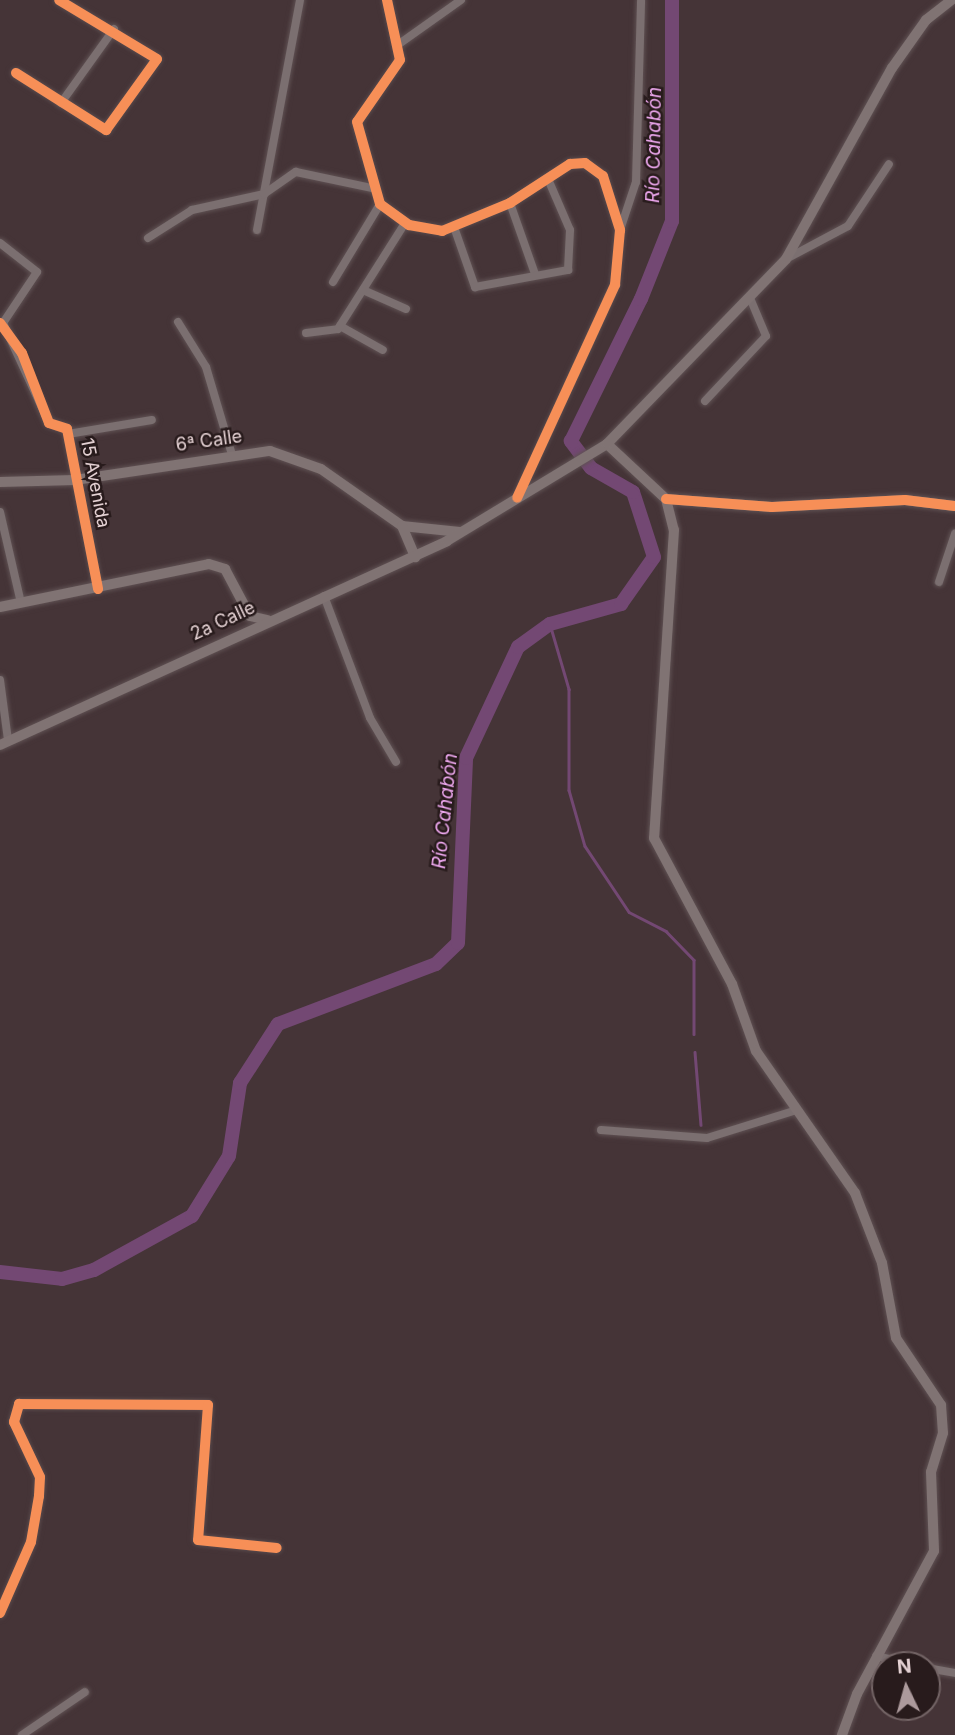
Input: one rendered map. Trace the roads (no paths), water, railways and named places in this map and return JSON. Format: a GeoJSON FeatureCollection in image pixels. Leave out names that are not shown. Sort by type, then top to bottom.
{"type":"FeatureCollection","features":[{"type":"Feature","properties":{"kind":"main road","name":"2a Calle"},"geometry":{"type":"LineString","coordinates":[[4,743],[268,620],[415,557],[462,532],[602,446],[786,259],[891,68],[926,20],[952,0]]}},
{"type":"Feature","properties":{"kind":"main road"},"geometry":{"type":"LineString","coordinates":[[602,446],[666,499],[674,530],[673,582],[654,838],[732,984],[756,1051],[855,1193],[882,1263],[896,1338],[933,1391],[943,1419],[931,1472],[934,1551],[879,1651]]}},
{"type":"Feature","properties":{"kind":"main road","name":"6ª Calle"},"geometry":{"type":"LineString","coordinates":[[0,482],[75,480],[232,455],[290,454],[402,526],[462,532]]}},
{"type":"Feature","properties":{"kind":"main road"},"geometry":{"type":"LineString","coordinates":[[402,526],[415,557]]}},
{"type":"Feature","properties":{"kind":"main road"},"geometry":{"type":"LineString","coordinates":[[0,607],[98,589],[209,564],[225,569],[250,615],[268,620]]}},
{"type":"Feature","properties":{"kind":"main road"},"geometry":{"type":"LineString","coordinates":[[842,1735],[871,1668]]}},
{"type":"Feature","properties":{"kind":"street"},"geometry":{"type":"LineString","coordinates":[[16,73],[96,127],[111,126],[157,60],[114,29],[59,0]]}},
{"type":"Feature","properties":{"kind":"street"},"geometry":{"type":"LineString","coordinates":[[257,230],[300,0]]}},
{"type":"Feature","properties":{"kind":"street"},"geometry":{"type":"LineString","coordinates":[[387,0],[399,44],[396,71],[357,122],[372,188],[380,204],[405,223],[428,230],[454,227],[510,203],[570,164],[596,168],[620,230]]}},
{"type":"Feature","properties":{"kind":"street"},"geometry":{"type":"LineString","coordinates":[[399,44],[461,0]]}},
{"type":"Feature","properties":{"kind":"street"},"geometry":{"type":"LineString","coordinates":[[517,498],[615,285],[620,230],[636,182],[641,0]]}},
{"type":"Feature","properties":{"kind":"street"},"geometry":{"type":"LineString","coordinates":[[61,103],[114,29]]}},
{"type":"Feature","properties":{"kind":"street"},"geometry":{"type":"LineString","coordinates":[[786,259],[848,226],[889,164]]}},
{"type":"Feature","properties":{"kind":"street"},"geometry":{"type":"LineString","coordinates":[[148,238],[192,210],[264,194],[296,172],[372,188]]}},
{"type":"Feature","properties":{"kind":"street"},"geometry":{"type":"LineString","coordinates":[[454,227],[475,288],[535,274],[568,270],[572,261],[570,230],[548,179]]}},
{"type":"Feature","properties":{"kind":"street"},"geometry":{"type":"LineString","coordinates":[[510,203],[535,274]]}},
{"type":"Feature","properties":{"kind":"street"},"geometry":{"type":"LineString","coordinates":[[333,282],[380,204]]}},
{"type":"Feature","properties":{"kind":"street"},"geometry":{"type":"LineString","coordinates":[[340,326],[405,223]]}},
{"type":"Feature","properties":{"kind":"street"},"geometry":{"type":"LineString","coordinates":[[0,243],[33,264],[37,272],[2,323]]}},
{"type":"Feature","properties":{"kind":"street"},"geometry":{"type":"LineString","coordinates":[[363,290],[406,309]]}},
{"type":"Feature","properties":{"kind":"street"},"geometry":{"type":"LineString","coordinates":[[705,401],[766,336],[750,298]]}},
{"type":"Feature","properties":{"kind":"street"},"geometry":{"type":"LineString","coordinates":[[178,322],[206,368],[232,455]]}},
{"type":"Feature","properties":{"kind":"street","name":"15 Avenida"},"geometry":{"type":"LineString","coordinates":[[2,323],[49,424],[65,426],[68,434],[98,589]]}},
{"type":"Feature","properties":{"kind":"street"},"geometry":{"type":"LineString","coordinates":[[306,333],[340,326],[383,350]]}},
{"type":"Feature","properties":{"kind":"street"},"geometry":{"type":"LineString","coordinates":[[68,434],[152,420]]}},
{"type":"Feature","properties":{"kind":"street"},"geometry":{"type":"LineString","coordinates":[[666,499],[772,507],[905,500],[955,506]]}},
{"type":"Feature","properties":{"kind":"street"},"geometry":{"type":"LineString","coordinates":[[0,512],[21,603]]}},
{"type":"Feature","properties":{"kind":"street"},"geometry":{"type":"LineString","coordinates":[[939,582],[955,534]]}},
{"type":"Feature","properties":{"kind":"street"},"geometry":{"type":"LineString","coordinates":[[324,596],[370,718],[396,762]]}},
{"type":"Feature","properties":{"kind":"street"},"geometry":{"type":"LineString","coordinates":[[0,680],[4,743]]}},
{"type":"Feature","properties":{"kind":"street"},"geometry":{"type":"LineString","coordinates":[[601,1130],[707,1138],[797,1110]]}},
{"type":"Feature","properties":{"kind":"street"},"geometry":{"type":"LineString","coordinates":[[0,1613],[31,1542],[39,1496],[40,1477],[14,1422],[19,1404],[208,1405],[198,1539],[277,1548]]}},
{"type":"Feature","properties":{"kind":"street"},"geometry":{"type":"LineString","coordinates":[[22,1735],[85,1692]]}},
{"type":"Feature","properties":{"kind":"waterway","name":"Río Cahabón"},"geometry":{"type":"LineString","coordinates":[[0,1272],[62,1279],[94,1270],[192,1216],[229,1156],[240,1083],[278,1024],[436,964],[458,943],[466,758],[518,647],[550,624],[621,604],[654,557],[633,492],[591,468],[571,441],[641,299],[672,221],[672,0]]}},
{"type":"Feature","properties":{"kind":"waterway"},"geometry":{"type":"LineString","coordinates":[[550,624],[569,689],[569,790],[585,846],[629,912],[666,931],[694,960],[694,1034]]}},
{"type":"Feature","properties":{"kind":"waterway"},"geometry":{"type":"LineString","coordinates":[[695,1052],[701,1125]]}}]}
